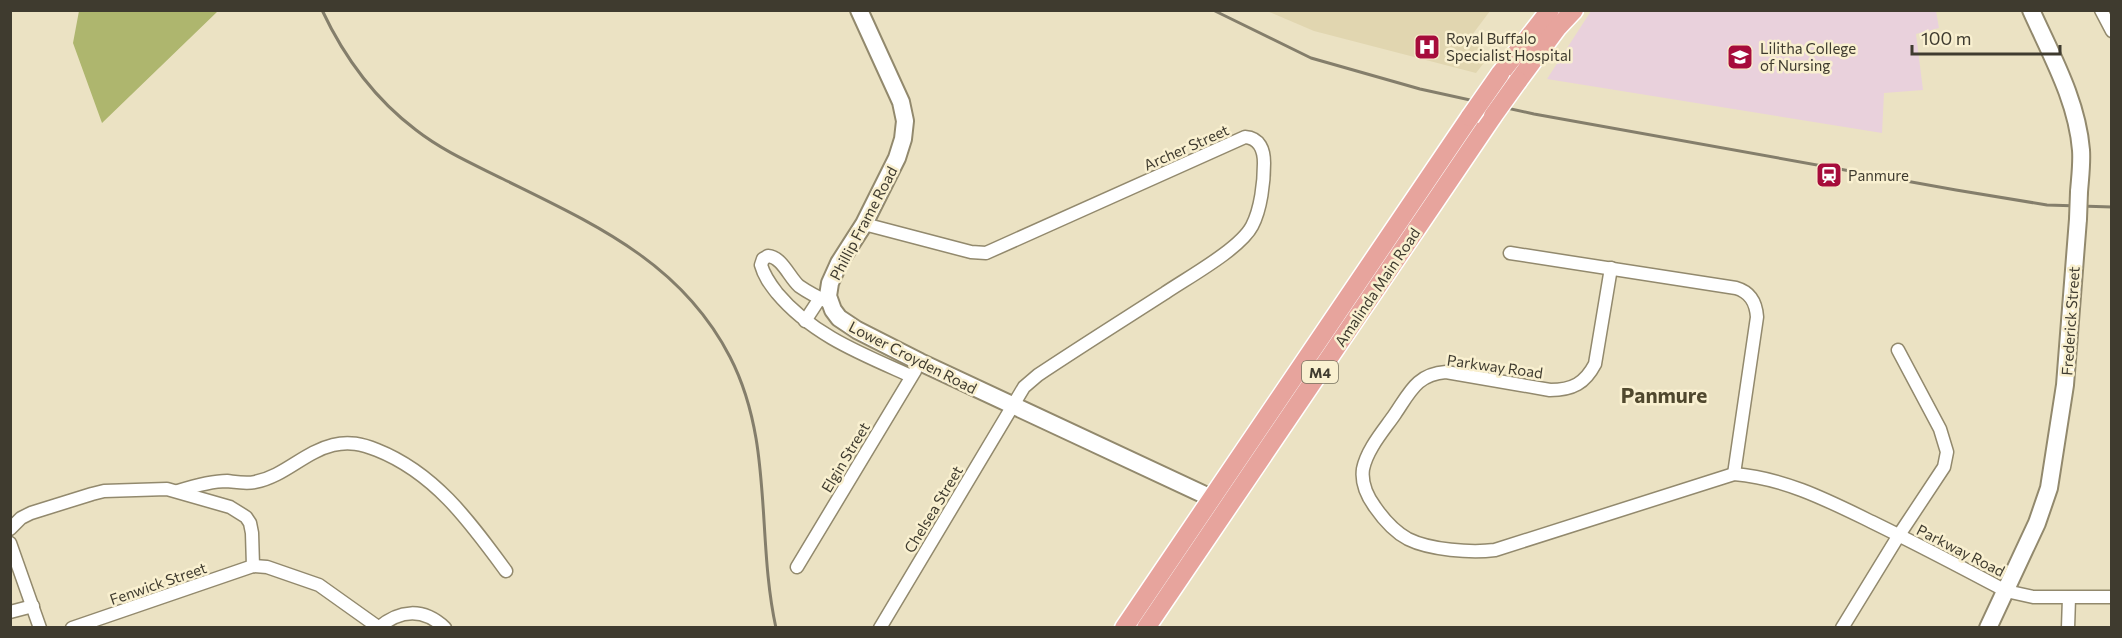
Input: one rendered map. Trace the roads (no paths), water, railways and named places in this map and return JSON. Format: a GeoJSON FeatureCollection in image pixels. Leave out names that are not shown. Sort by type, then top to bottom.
{"type":"FeatureCollection","features":[{"type":"Feature","properties":{"kind":"main road","name":"Amalinda Main Road"},"geometry":{"type":"LineString","coordinates":[[1124,627],[1470,117],[1550,10]]}},
{"type":"Feature","properties":{"kind":"main road","name":"Amalinda Main Road"},"geometry":{"type":"LineString","coordinates":[[1146,627],[1493,116],[1558,27],[1574,10]]}},
{"type":"Feature","properties":{"kind":"street","name":"Phillip Frame Road"},"geometry":{"type":"LineString","coordinates":[[825,301],[839,263],[864,224],[897,158],[903,140],[904,121],[901,102],[859,10]]}},
{"type":"Feature","properties":{"kind":"street","name":"Frederick Street"},"geometry":{"type":"LineString","coordinates":[[1988,627],[2045,504],[2054,467],[2065,385],[2078,219],[2081,150],[2076,120],[2062,79],[2031,10]]}},
{"type":"Feature","properties":{"kind":"street"},"geometry":{"type":"LineString","coordinates":[[2101,10],[2112,31]]}},
{"type":"Feature","properties":{"kind":"street","name":"Archer Street"},"geometry":{"type":"LineString","coordinates":[[864,224],[986,254],[1232,142],[1245,137],[1258,141],[1264,164],[1260,197],[1255,217],[1247,233],[1210,264],[1030,380],[1012,406]]}},
{"type":"Feature","properties":{"kind":"street"},"geometry":{"type":"LineString","coordinates":[[1510,253],[1736,288],[1742,290],[1753,300],[1757,317],[1734,474]]}},
{"type":"Feature","properties":{"kind":"street","name":"Lower Croyden Road"},"geometry":{"type":"LineString","coordinates":[[916,369],[839,318],[825,301],[792,279],[776,258],[768,256],[763,259],[761,265],[767,280],[783,300],[820,333],[839,343],[916,369],[1012,406],[1229,507]]}},
{"type":"Feature","properties":{"kind":"street","name":"Parkway Road"},"geometry":{"type":"LineString","coordinates":[[1611,268],[1595,364],[1583,381],[1568,389],[1550,390],[1446,372],[1422,378],[1365,461],[1363,480],[1370,500],[1388,523],[1417,543],[1484,551],[1505,548],[1734,474],[1763,478],[1809,493],[1899,535],[2006,591],[2033,597],[2112,597]]}},
{"type":"Feature","properties":{"kind":"street"},"geometry":{"type":"LineString","coordinates":[[805,321],[825,301]]}},
{"type":"Feature","properties":{"kind":"street"},"geometry":{"type":"LineString","coordinates":[[1842,627],[1944,467],[1947,452],[1940,429],[1898,351]]}},
{"type":"Feature","properties":{"kind":"street","name":"Elgin Street"},"geometry":{"type":"LineString","coordinates":[[797,567],[916,369]]}},
{"type":"Feature","properties":{"kind":"street","name":"Chelsea Street"},"geometry":{"type":"LineString","coordinates":[[880,627],[1012,406]]}},
{"type":"Feature","properties":{"kind":"street"},"geometry":{"type":"LineString","coordinates":[[178,491],[195,485],[225,481],[254,483],[280,474],[320,448],[349,442],[364,445],[399,459],[426,477],[472,525],[506,571]]}},
{"type":"Feature","properties":{"kind":"street"},"geometry":{"type":"LineString","coordinates":[[10,528],[31,513],[104,491],[157,489],[178,491],[230,507],[246,517],[252,533],[253,566],[267,567],[319,585],[378,627],[391,617],[414,613],[439,622],[445,627]]}},
{"type":"Feature","properties":{"kind":"street"},"geometry":{"type":"LineString","coordinates":[[11,544],[40,627]]}},
{"type":"Feature","properties":{"kind":"street","name":"Fenwick Street"},"geometry":{"type":"LineString","coordinates":[[72,627],[253,566]]}},
{"type":"Feature","properties":{"kind":"street"},"geometry":{"type":"LineString","coordinates":[[2068,627],[2069,598]]}},
{"type":"Feature","properties":{"kind":"street"},"geometry":{"type":"LineString","coordinates":[[10,612],[33,606]]}},
{"type":"Feature","properties":{"kind":"railway"},"geometry":{"type":"LineString","coordinates":[[322,10],[340,44],[362,76],[401,118],[447,151],[570,212],[632,249],[687,295],[710,324],[730,357],[744,389],[753,422],[759,456],[770,594],[776,628]]}},
{"type":"Feature","properties":{"kind":"railway"},"geometry":{"type":"LineString","coordinates":[[1213,10],[1311,58],[1420,89],[1534,114],[2047,205],[2112,207]]}},
{"type":"Feature","properties":{"kind":"place","name":"Royal Buffalo Specialist Hospital"},"geometry":{"type":"Point","coordinates":[1427,47]}},
{"type":"Feature","properties":{"kind":"place","name":"Lilitha College of Nursing"},"geometry":{"type":"Point","coordinates":[1740,57]}},
{"type":"Feature","properties":{"kind":"place","name":"Panmure"},"geometry":{"type":"Point","coordinates":[1829,175]}},
{"type":"Feature","properties":{"kind":"district","name":"Panmure"},"geometry":{"type":"Point","coordinates":[1664,394]}}]}
